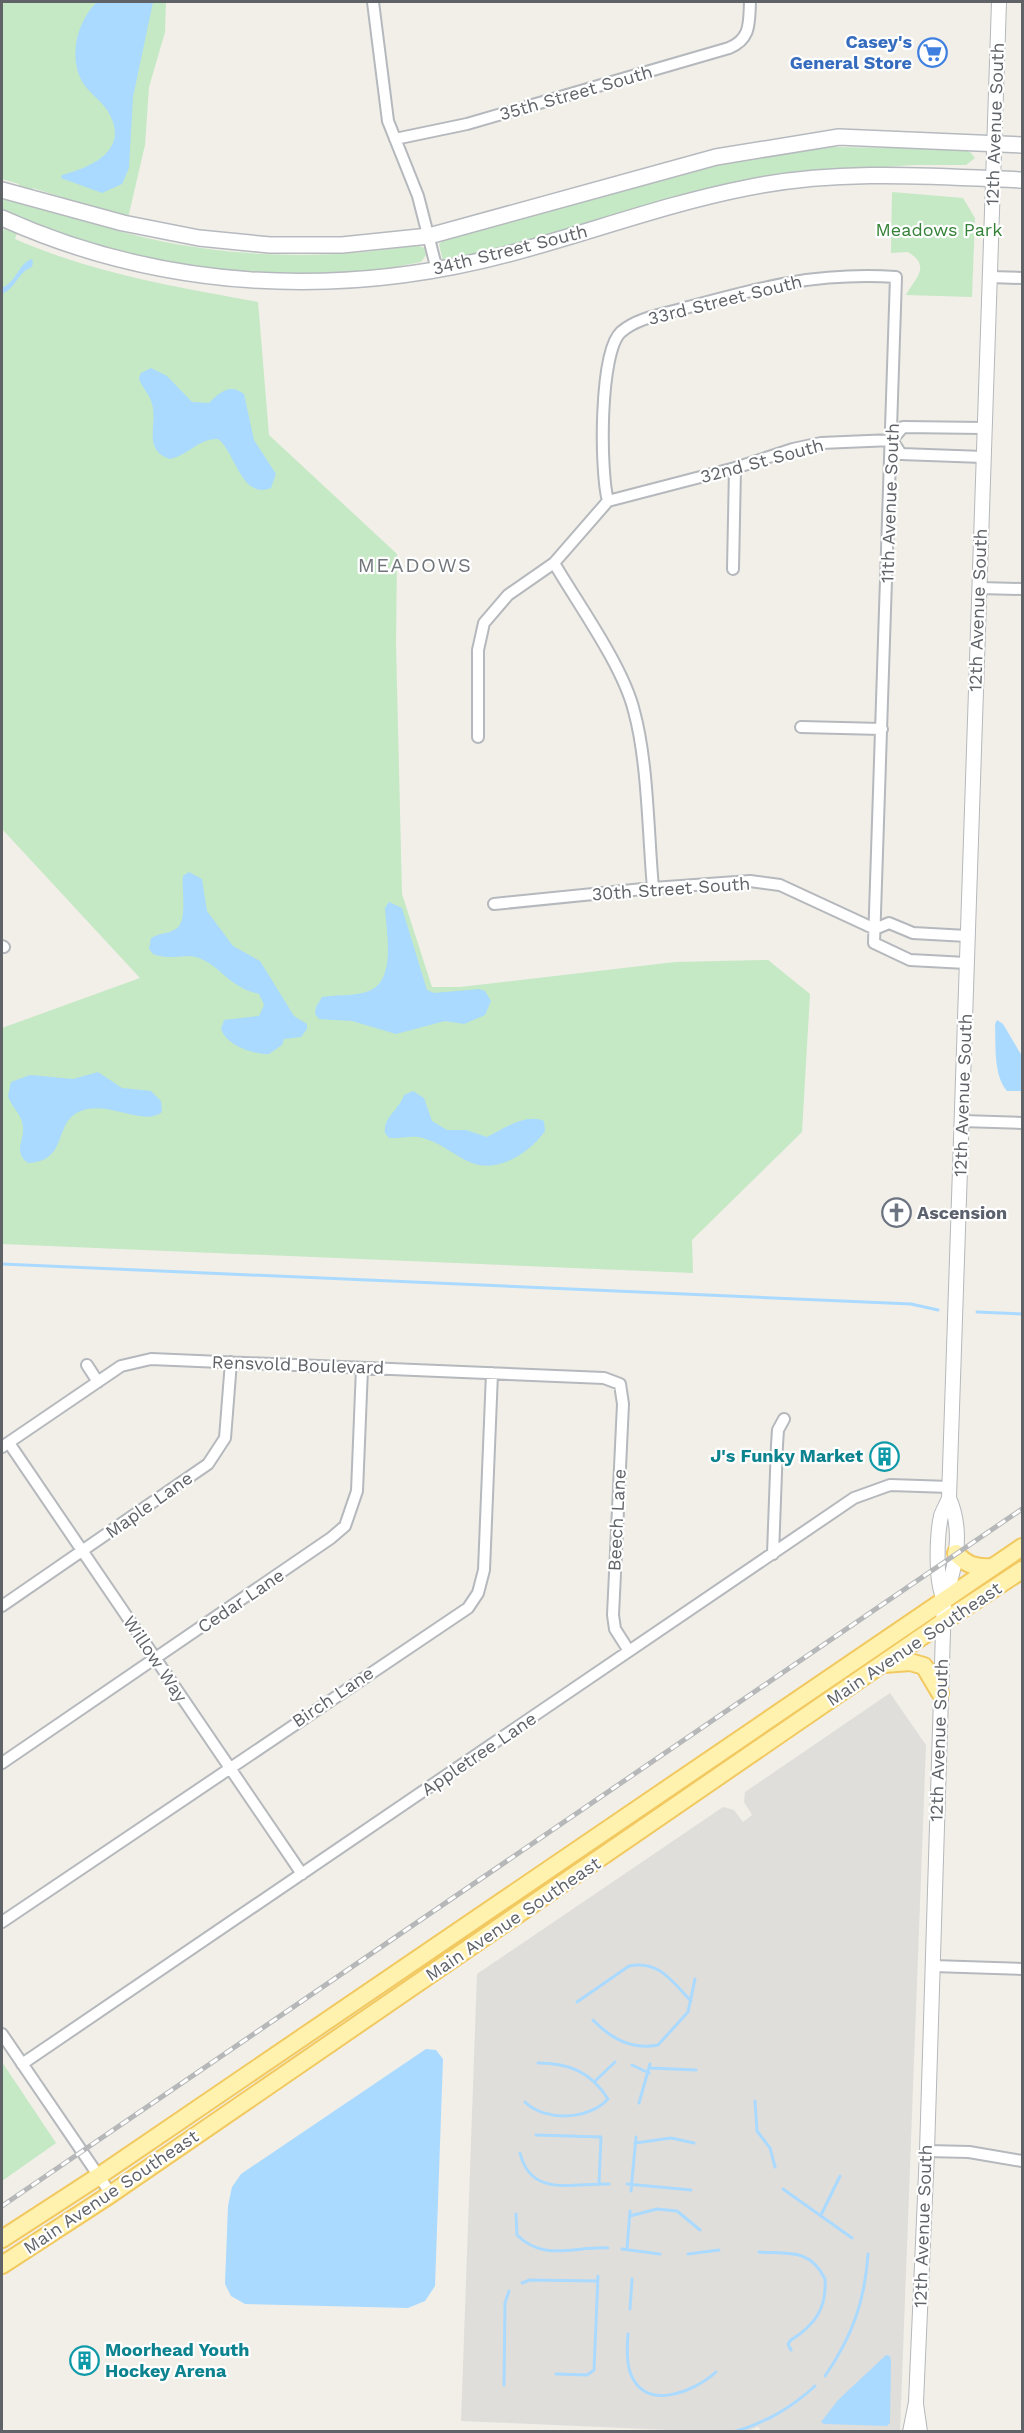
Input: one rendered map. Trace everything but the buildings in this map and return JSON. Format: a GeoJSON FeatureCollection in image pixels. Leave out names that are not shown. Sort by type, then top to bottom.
{"type":"FeatureCollection","features":[{"type":"Feature","properties":{"kind":"main road","name":"34th Street South"},"geometry":{"type":"LineString","coordinates":[[2,190],[123,223],[199,238],[270,245],[332,245],[429,236],[716,158],[838,137],[1023,145]]}},
{"type":"Feature","properties":{"kind":"main road","name":"34th Street South"},"geometry":{"type":"LineString","coordinates":[[2,218],[51,240],[170,272],[262,281],[339,282],[437,270],[507,255],[747,187],[837,175],[1023,180]]}},
{"type":"Feature","properties":{"kind":"main road","name":"Main Avenue Southeast"},"geometry":{"type":"LineString","coordinates":[[2,2239],[99,2176],[1023,1547]]}},
{"type":"Feature","properties":{"kind":"main road"},"geometry":{"type":"LineString","coordinates":[[956,1553],[969,1565],[991,1568]]}},
{"type":"Feature","properties":{"kind":"main road","name":"Main Avenue Southeast"},"geometry":{"type":"LineString","coordinates":[[2,2265],[111,2194],[943,1622],[1023,1570]]}},
{"type":"Feature","properties":{"kind":"main road"},"geometry":{"type":"LineString","coordinates":[[883,1664],[910,1662],[924,1666],[940,1694]]}},
{"type":"Feature","properties":{"kind":"street"},"geometry":{"type":"LineString","coordinates":[[373,2],[388,121],[418,196],[437,270]]}},
{"type":"Feature","properties":{"kind":"street","name":"35th Street South"},"geometry":{"type":"LineString","coordinates":[[395,139],[467,124],[729,48],[742,42],[749,31],[750,2]]}},
{"type":"Feature","properties":{"kind":"street","name":"12th Avenue South"},"geometry":{"type":"LineString","coordinates":[[910,2432],[915,2402],[927,2151],[944,1599],[938,1588],[941,1516],[950,1492],[999,2]]}},
{"type":"Feature","properties":{"kind":"street","name":"33rd Street South"},"geometry":{"type":"LineString","coordinates":[[608,501],[603,481],[607,363],[621,332],[648,319],[790,280],[852,274],[896,277]]}},
{"type":"Feature","properties":{"kind":"street","name":"11th Avenue South"},"geometry":{"type":"LineString","coordinates":[[875,929],[896,277]]}},
{"type":"Feature","properties":{"kind":"street"},"geometry":{"type":"LineString","coordinates":[[990,277],[1023,278]]}},
{"type":"Feature","properties":{"kind":"street","name":"32nd St South"},"geometry":{"type":"LineString","coordinates":[[608,501],[735,468],[793,448],[821,443],[892,440],[903,427],[984,428]]}},
{"type":"Feature","properties":{"kind":"street"},"geometry":{"type":"LineString","coordinates":[[892,440],[901,454],[983,457]]}},
{"type":"Feature","properties":{"kind":"street"},"geometry":{"type":"LineString","coordinates":[[733,569],[735,468]]}},
{"type":"Feature","properties":{"kind":"street"},"geometry":{"type":"LineString","coordinates":[[478,737],[478,650],[484,623],[508,595],[554,563],[608,501]]}},
{"type":"Feature","properties":{"kind":"street"},"geometry":{"type":"LineString","coordinates":[[554,563],[624,682],[634,710],[640,738],[653,888]]}},
{"type":"Feature","properties":{"kind":"street"},"geometry":{"type":"LineString","coordinates":[[979,588],[1023,589]]}},
{"type":"Feature","properties":{"kind":"street"},"geometry":{"type":"LineString","coordinates":[[801,727],[882,729]]}},
{"type":"Feature","properties":{"kind":"street","name":"30th Street South"},"geometry":{"type":"LineString","coordinates":[[494,904],[750,881],[780,885],[875,929],[889,923],[913,933],[967,936]]}},
{"type":"Feature","properties":{"kind":"street"},"geometry":{"type":"LineString","coordinates":[[875,929],[874,943],[910,960],[966,963]]}},
{"type":"Feature","properties":{"kind":"street"},"geometry":{"type":"LineString","coordinates":[[962,1121],[1023,1123]]}},
{"type":"Feature","properties":{"kind":"street","name":"Rensvold Boulevard"},"geometry":{"type":"LineString","coordinates":[[5,1445],[121,1366],[151,1359],[604,1378],[620,1384]]}},
{"type":"Feature","properties":{"kind":"street","name":"Maple Lane"},"geometry":{"type":"LineString","coordinates":[[2,1606],[208,1464],[218,1452],[225,1438],[231,1362]]}},
{"type":"Feature","properties":{"kind":"street"},"geometry":{"type":"LineString","coordinates":[[87,1365],[98,1382]]}},
{"type":"Feature","properties":{"kind":"street","name":"Cedar Lane"},"geometry":{"type":"LineString","coordinates":[[2,1763],[331,1539],[345,1526],[357,1491],[362,1368]]}},
{"type":"Feature","properties":{"kind":"street","name":"Birch Lane"},"geometry":{"type":"LineString","coordinates":[[2,1922],[228,1766],[468,1608],[478,1593],[484,1570],[492,1373]]}},
{"type":"Feature","properties":{"kind":"street","name":"Beech Lane"},"geometry":{"type":"LineString","coordinates":[[620,1384],[623,1404],[613,1615],[615,1629],[629,1651]]}},
{"type":"Feature","properties":{"kind":"street"},"geometry":{"type":"LineString","coordinates":[[773,1554],[777,1445],[784,1419]]}},
{"type":"Feature","properties":{"kind":"street","name":"Willow Way"},"geometry":{"type":"LineString","coordinates":[[5,1445],[82,1551],[302,1874]]}},
{"type":"Feature","properties":{"kind":"street","name":"Appletree Lane"},"geometry":{"type":"LineString","coordinates":[[22,2064],[629,1651],[873,1489],[890,1485],[950,1492]]}},
{"type":"Feature","properties":{"kind":"street"},"geometry":{"type":"LineString","coordinates":[[944,1599],[953,1577],[956,1553],[955,1511],[950,1492]]}},
{"type":"Feature","properties":{"kind":"street"},"geometry":{"type":"LineString","coordinates":[[933,1966],[1023,1969]]}},
{"type":"Feature","properties":{"kind":"street"},"geometry":{"type":"LineString","coordinates":[[2,2034],[111,2194]]}},
{"type":"Feature","properties":{"kind":"street"},"geometry":{"type":"LineString","coordinates":[[927,2151],[969,2152],[1023,2161]]}},
{"type":"Feature","properties":{"kind":"street","name":"12th Avenue South"},"geometry":{"type":"LineString","coordinates":[[915,2402],[920,2432]]}},
{"type":"Feature","properties":{"kind":"shaded area"},"geometry":{"type":"Polygon","coordinates":[[[890,1693],[926,1745],[900,2431],[762,2432],[758,2427],[747,2431],[693,2431],[461,2421],[477,1974],[723,1807],[734,1810],[743,1822],[752,1815],[744,1802],[745,1792],[890,1693]]]}},
{"type":"Feature","properties":{"kind":"green space"},"geometry":{"type":"Polygon","coordinates":[[[2,2],[166,2],[165,32],[149,87],[145,145],[128,218],[33,188],[27,204],[135,235],[217,250],[318,255],[417,245],[424,248],[426,255],[421,262],[354,275],[272,277],[140,260],[21,222],[15,239],[75,261],[135,278],[258,302],[269,435],[397,554],[396,644],[402,894],[432,987],[460,987],[675,962],[768,960],[810,994],[802,1132],[692,1240],[693,1273],[2,1244],[2,1028],[140,978],[2,829],[2,234],[9,216],[2,212],[2,199],[14,201],[19,184],[2,179],[2,2]]]}},
{"type":"Feature","properties":{"kind":"green space"},"geometry":{"type":"Polygon","coordinates":[[[834,147],[960,149],[970,152],[975,158],[966,165],[913,165],[832,171],[784,175],[720,185],[499,250],[443,261],[439,244],[444,240],[711,166],[784,152],[834,147]]]}},
{"type":"Feature","properties":{"kind":"green space","name":"Meadows Park"},"geometry":{"type":"Polygon","coordinates":[[[892,192],[963,198],[975,218],[972,297],[906,295],[917,278],[920,268],[915,257],[908,252],[891,253],[892,192]]]}},
{"type":"Feature","properties":{"kind":"green space"},"geometry":{"type":"Polygon","coordinates":[[[2,2062],[56,2143],[2,2181],[2,2062]]]}},
{"type":"Feature","properties":{"kind":"water"},"geometry":{"type":"Polygon","coordinates":[[[97,2],[153,2],[133,97],[129,168],[122,184],[102,193],[61,178],[62,175],[86,167],[106,154],[112,146],[115,135],[114,124],[107,110],[85,86],[76,65],[76,42],[79,31],[97,2]]]}},
{"type":"Feature","properties":{"kind":"water"},"geometry":{"type":"Polygon","coordinates":[[[31,259],[32,267],[23,272],[11,288],[2,294],[2,288],[31,259]]]}},
{"type":"Feature","properties":{"kind":"water"},"geometry":{"type":"Polygon","coordinates":[[[151,368],[167,376],[192,402],[209,403],[221,392],[230,389],[244,394],[254,440],[276,474],[271,488],[261,490],[252,487],[218,439],[205,441],[170,459],[156,450],[151,400],[139,378],[141,373],[151,368]]]}},
{"type":"Feature","properties":{"kind":"water"},"geometry":{"type":"Polygon","coordinates":[[[189,872],[202,879],[207,911],[233,946],[260,961],[294,1016],[307,1024],[307,1029],[301,1037],[284,1039],[282,1045],[269,1054],[241,1048],[224,1035],[221,1029],[224,1020],[259,1016],[264,1005],[259,994],[239,986],[214,966],[199,958],[160,956],[153,954],[149,949],[151,938],[179,926],[183,914],[183,876],[189,872]]]}},
{"type":"Feature","properties":{"kind":"water"},"geometry":{"type":"Polygon","coordinates":[[[389,902],[402,908],[427,990],[434,993],[479,989],[485,991],[491,1001],[485,1015],[464,1024],[445,1021],[396,1034],[352,1021],[319,1019],[315,1014],[322,997],[369,991],[378,985],[383,977],[388,954],[385,908],[389,902]]]}},
{"type":"Feature","properties":{"kind":"water"},"geometry":{"type":"Polygon","coordinates":[[[997,1020],[1003,1024],[1022,1056],[1022,1091],[1007,1091],[999,1077],[995,1024],[997,1020]]]}},
{"type":"Feature","properties":{"kind":"water"},"geometry":{"type":"Polygon","coordinates":[[[98,1072],[122,1088],[151,1091],[161,1101],[162,1112],[145,1117],[114,1110],[92,1108],[81,1111],[66,1123],[56,1149],[50,1156],[41,1161],[28,1163],[20,1151],[22,1122],[8,1096],[11,1082],[30,1075],[73,1079],[98,1072]]]}},
{"type":"Feature","properties":{"kind":"water"},"geometry":{"type":"Polygon","coordinates":[[[413,1091],[424,1098],[432,1121],[447,1130],[466,1130],[487,1137],[522,1120],[537,1119],[544,1121],[545,1131],[531,1147],[513,1159],[492,1165],[472,1163],[432,1141],[421,1138],[389,1138],[385,1133],[386,1122],[404,1095],[413,1091]]]}},
{"type":"Feature","properties":{"kind":"water"},"geometry":{"type":"Polygon","coordinates":[[[426,2049],[436,2050],[443,2059],[435,2286],[425,2301],[408,2308],[245,2304],[231,2296],[225,2284],[228,2206],[232,2187],[241,2174],[426,2049]]]}},
{"type":"Feature","properties":{"kind":"water"},"geometry":{"type":"Polygon","coordinates":[[[886,2355],[890,2356],[891,2361],[890,2423],[887,2426],[824,2424],[821,2422],[838,2400],[886,2355]]]}},
{"type":"Feature","properties":{"kind":"waterway"},"geometry":{"type":"LineString","coordinates":[[2,1264],[911,1304],[938,1310]]}},
{"type":"Feature","properties":{"kind":"waterway"},"geometry":{"type":"LineString","coordinates":[[977,1312],[1022,1314]]}},
{"type":"Feature","properties":{"kind":"waterway"},"geometry":{"type":"LineString","coordinates":[[577,2002],[629,1966],[639,1965],[657,1969],[691,2001]]}},
{"type":"Feature","properties":{"kind":"waterway"},"geometry":{"type":"LineString","coordinates":[[593,2020],[622,2041],[639,2046],[658,2045],[688,2012],[695,1979]]}},
{"type":"Feature","properties":{"kind":"waterway"},"geometry":{"type":"LineString","coordinates":[[594,2082],[615,2062]]}},
{"type":"Feature","properties":{"kind":"waterway"},"geometry":{"type":"LineString","coordinates":[[525,2102],[544,2113],[567,2116],[590,2111],[608,2099],[594,2082],[578,2071],[560,2065],[538,2063]]}},
{"type":"Feature","properties":{"kind":"waterway"},"geometry":{"type":"LineString","coordinates":[[639,2103],[650,2064]]}},
{"type":"Feature","properties":{"kind":"waterway"},"geometry":{"type":"LineString","coordinates":[[632,2065],[649,2073]]}},
{"type":"Feature","properties":{"kind":"waterway"},"geometry":{"type":"LineString","coordinates":[[650,2068],[696,2070]]}},
{"type":"Feature","properties":{"kind":"waterway"},"geometry":{"type":"LineString","coordinates":[[755,2101],[757,2131],[770,2148],[775,2167]]}},
{"type":"Feature","properties":{"kind":"waterway"},"geometry":{"type":"LineString","coordinates":[[536,2135],[601,2137],[599,2184]]}},
{"type":"Feature","properties":{"kind":"waterway"},"geometry":{"type":"LineString","coordinates":[[631,2191],[636,2137]]}},
{"type":"Feature","properties":{"kind":"waterway"},"geometry":{"type":"LineString","coordinates":[[635,2143],[671,2138],[694,2143]]}},
{"type":"Feature","properties":{"kind":"waterway"},"geometry":{"type":"LineString","coordinates":[[520,2153],[533,2177],[544,2182],[568,2186],[609,2184]]}},
{"type":"Feature","properties":{"kind":"waterway"},"geometry":{"type":"LineString","coordinates":[[821,2215],[840,2176]]}},
{"type":"Feature","properties":{"kind":"waterway"},"geometry":{"type":"LineString","coordinates":[[627,2184],[691,2190]]}},
{"type":"Feature","properties":{"kind":"waterway"},"geometry":{"type":"LineString","coordinates":[[783,2189],[852,2238]]}},
{"type":"Feature","properties":{"kind":"waterway"},"geometry":{"type":"LineString","coordinates":[[630,2216],[657,2209],[677,2211],[700,2230]]}},
{"type":"Feature","properties":{"kind":"waterway"},"geometry":{"type":"LineString","coordinates":[[627,2249],[630,2211]]}},
{"type":"Feature","properties":{"kind":"waterway"},"geometry":{"type":"LineString","coordinates":[[516,2214],[517,2235],[538,2248],[560,2251],[608,2248]]}},
{"type":"Feature","properties":{"kind":"waterway"},"geometry":{"type":"LineString","coordinates":[[622,2249],[660,2254]]}},
{"type":"Feature","properties":{"kind":"waterway"},"geometry":{"type":"LineString","coordinates":[[688,2254],[719,2250]]}},
{"type":"Feature","properties":{"kind":"waterway"},"geometry":{"type":"LineString","coordinates":[[759,2252],[789,2253],[805,2257],[819,2269],[825,2279],[824,2299],[818,2315],[807,2328],[791,2340],[788,2344],[791,2350]]}},
{"type":"Feature","properties":{"kind":"waterway"},"geometry":{"type":"LineString","coordinates":[[825,2376],[843,2347],[856,2318],[864,2287],[868,2254]]}},
{"type":"Feature","properties":{"kind":"waterway"},"geometry":{"type":"LineString","coordinates":[[556,2374],[587,2375],[594,2370],[598,2276]]}},
{"type":"Feature","properties":{"kind":"waterway"},"geometry":{"type":"LineString","coordinates":[[630,2309],[632,2279]]}},
{"type":"Feature","properties":{"kind":"waterway"},"geometry":{"type":"LineString","coordinates":[[522,2283],[530,2280],[597,2281]]}},
{"type":"Feature","properties":{"kind":"waterway"},"geometry":{"type":"LineString","coordinates":[[504,2385],[505,2303],[509,2291]]}},
{"type":"Feature","properties":{"kind":"waterway"},"geometry":{"type":"LineString","coordinates":[[628,2334],[627,2358],[630,2372],[637,2385],[646,2392],[658,2395],[683,2392],[716,2372]]}},
{"type":"Feature","properties":{"kind":"waterway"},"geometry":{"type":"LineString","coordinates":[[734,2432],[777,2414],[815,2386]]}},
{"type":"Feature","properties":{"kind":"railway"},"geometry":{"type":"LineString","coordinates":[[2,2206],[1022,1509]]}},
{"type":"Feature","properties":{"kind":"place","name":"Casey's General Store"},"geometry":{"type":"Point","coordinates":[933,52]}},
{"type":"Feature","properties":{"kind":"place","name":"Ascension"},"geometry":{"type":"Point","coordinates":[896,1213]}},
{"type":"Feature","properties":{"kind":"place","name":"J's Funky Market"},"geometry":{"type":"Point","coordinates":[884,1456]}},
{"type":"Feature","properties":{"kind":"place","name":"Moorhead Youth Hockey Arena"},"geometry":{"type":"Point","coordinates":[84,2360]}},
{"type":"Feature","properties":{"kind":"district","name":"MEADOWS"},"geometry":{"type":"Point","coordinates":[415,565]}}]}
